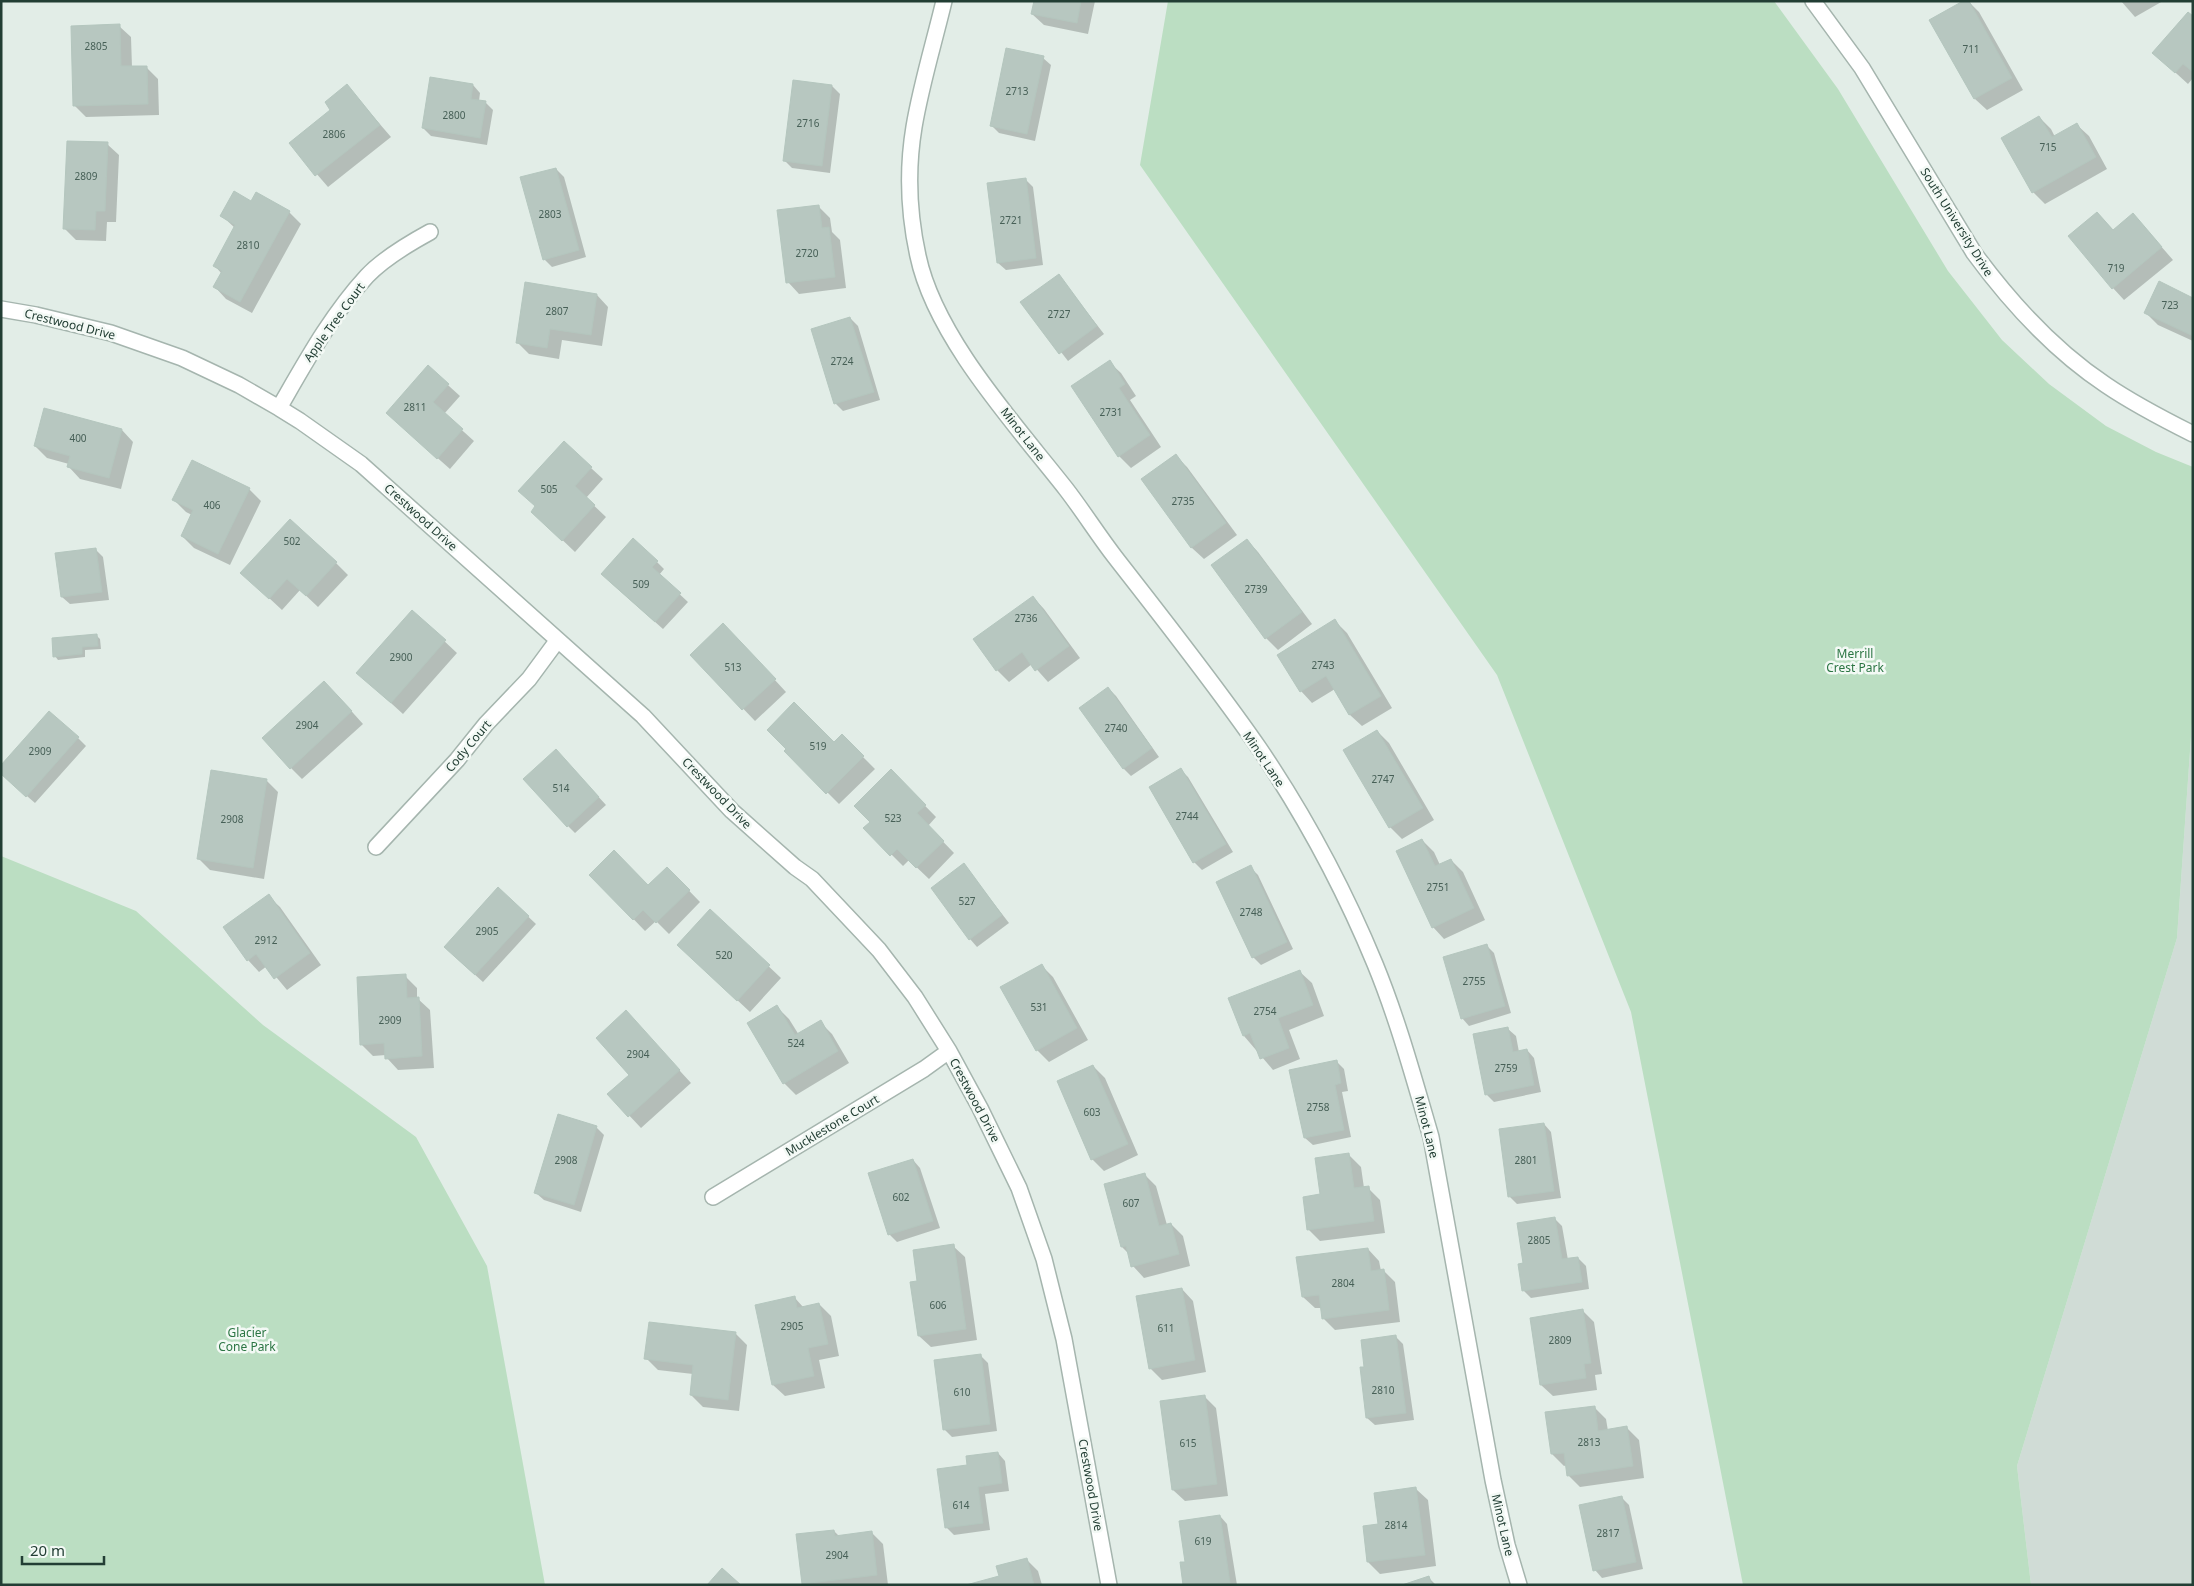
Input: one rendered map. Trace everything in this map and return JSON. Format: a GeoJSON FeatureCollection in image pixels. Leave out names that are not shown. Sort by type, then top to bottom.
{"type":"FeatureCollection","features":[{"type":"Feature","properties":{"kind":"street","name":"Minot Lane"},"geometry":{"type":"LineString","coordinates":[[944,1],[914,126],[911,150],[911,208],[923,275],[935,306],[954,339],[990,392],[1069,492],[1259,749],[1305,820],[1351,909],[1377,968],[1416,1087],[1430,1137],[1493,1480],[1507,1545],[1519,1585]]}},
{"type":"Feature","properties":{"kind":"street","name":"South University Drive"},"geometry":{"type":"LineString","coordinates":[[1814,1],[1862,68],[1974,253],[1993,279],[2054,344],[2105,384],[2149,412],[2193,434]]}},
{"type":"Feature","properties":{"kind":"street","name":"Apple Tree Court"},"geometry":{"type":"LineString","coordinates":[[279,408],[306,360],[340,310],[367,276],[400,249],[430,232]]}},
{"type":"Feature","properties":{"kind":"street","name":"Crestwood Drive"},"geometry":{"type":"LineString","coordinates":[[1,310],[36,314],[111,333],[182,358],[239,385],[279,408],[361,464],[643,716],[732,812],[795,867],[812,879],[879,950],[914,997],[949,1051],[980,1108],[1019,1188],[1044,1259],[1064,1339],[1109,1585]]}},
{"type":"Feature","properties":{"kind":"street","name":"Cody Court"},"geometry":{"type":"LineString","coordinates":[[376,847],[457,760],[486,724],[529,678],[557,641]]}},
{"type":"Feature","properties":{"kind":"street","name":"Mucklestone Court"},"geometry":{"type":"LineString","coordinates":[[713,1197],[924,1069],[949,1051]]}},
{"type":"Feature","properties":{"kind":"shaded area"},"geometry":{"type":"Polygon","coordinates":[[[2193,708],[2193,1585],[2031,1585],[2017,1466],[2177,938],[2193,708]]]}},
{"type":"Feature","properties":{"kind":"green space","name":"Merrill Crest Park"},"geometry":{"type":"Polygon","coordinates":[[[1168,1],[1774,1],[1838,89],[1948,271],[2002,340],[2049,384],[2106,426],[2156,452],[2193,467],[2193,708],[2177,938],[2017,1466],[2031,1585],[1743,1585],[1631,1012],[1497,675],[1140,165],[1168,1]]]}},
{"type":"Feature","properties":{"kind":"green space","name":"Glacier Cone Park"},"geometry":{"type":"Polygon","coordinates":[[[1,856],[136,911],[263,1025],[416,1137],[487,1266],[545,1585],[1,1585],[1,856]]]}},
{"type":"Feature","properties":{"kind":"building"},"geometry":{"type":"Polygon","coordinates":[[[1034,1],[1081,1],[1077,23],[1031,14],[1034,1]]]}},
{"type":"Feature","properties":{"kind":"building"},"geometry":{"type":"Polygon","coordinates":[[[1963,1],[1969,1],[2012,78],[1974,99],[1929,20],[1963,1]]]}},
{"type":"Feature","properties":{"kind":"building"},"geometry":{"type":"Polygon","coordinates":[[[2188,12],[2193,16],[2193,72],[2183,64],[2175,73],[2152,53],[2188,12]]]}},
{"type":"Feature","properties":{"kind":"building"},"geometry":{"type":"Polygon","coordinates":[[[120,24],[121,66],[147,66],[148,104],[73,106],[71,26],[120,24]]]}},
{"type":"Feature","properties":{"kind":"building"},"geometry":{"type":"Polygon","coordinates":[[[1006,48],[1044,56],[1027,134],[990,126],[1006,48]]]}},
{"type":"Feature","properties":{"kind":"building"},"geometry":{"type":"Polygon","coordinates":[[[430,77],[473,84],[471,99],[486,101],[480,138],[422,128],[430,77]]]}},
{"type":"Feature","properties":{"kind":"building"},"geometry":{"type":"Polygon","coordinates":[[[793,80],[832,85],[822,166],[783,161],[793,80]]]}},
{"type":"Feature","properties":{"kind":"building"},"geometry":{"type":"Polygon","coordinates":[[[347,84],[380,125],[315,176],[289,143],[330,110],[325,102],[347,84]]]}},
{"type":"Feature","properties":{"kind":"building"},"geometry":{"type":"Polygon","coordinates":[[[2039,116],[2052,137],[2077,123],[2096,157],[2032,193],[2001,138],[2039,116]]]}},
{"type":"Feature","properties":{"kind":"building"},"geometry":{"type":"Polygon","coordinates":[[[67,141],[108,142],[105,211],[96,211],[95,230],[63,229],[67,141]]]}},
{"type":"Feature","properties":{"kind":"building"},"geometry":{"type":"Polygon","coordinates":[[[556,168],[579,250],[543,260],[520,177],[556,168]]]}},
{"type":"Feature","properties":{"kind":"building"},"geometry":{"type":"Polygon","coordinates":[[[1026,178],[1036,258],[997,263],[987,183],[1026,178]]]}},
{"type":"Feature","properties":{"kind":"building"},"geometry":{"type":"Polygon","coordinates":[[[234,191],[251,201],[256,192],[290,211],[240,302],[213,287],[222,271],[213,266],[235,225],[220,216],[234,191]]]}},
{"type":"Feature","properties":{"kind":"building"},"geometry":{"type":"Polygon","coordinates":[[[819,205],[822,228],[829,227],[835,277],[786,283],[777,210],[819,205]]]}},
{"type":"Feature","properties":{"kind":"building"},"geometry":{"type":"Polygon","coordinates":[[[2097,212],[2113,230],[2133,213],[2162,247],[2112,289],[2068,236],[2097,212]]]}},
{"type":"Feature","properties":{"kind":"building"},"geometry":{"type":"Polygon","coordinates":[[[1059,274],[1097,326],[1059,354],[1020,302],[1059,274]]]}},
{"type":"Feature","properties":{"kind":"building"},"geometry":{"type":"Polygon","coordinates":[[[2159,281],[2193,298],[2193,336],[2144,313],[2159,281]]]}},
{"type":"Feature","properties":{"kind":"building"},"geometry":{"type":"Polygon","coordinates":[[[525,282],[597,294],[591,335],[550,329],[547,348],[516,343],[525,282]]]}},
{"type":"Feature","properties":{"kind":"building"},"geometry":{"type":"Polygon","coordinates":[[[850,317],[874,392],[834,404],[811,329],[850,317]]]}},
{"type":"Feature","properties":{"kind":"building"},"geometry":{"type":"Polygon","coordinates":[[[1110,360],[1125,384],[1119,388],[1150,435],[1118,457],[1071,386],[1110,360]]]}},
{"type":"Feature","properties":{"kind":"building"},"geometry":{"type":"Polygon","coordinates":[[[428,365],[449,384],[433,402],[463,429],[437,459],[386,413],[428,365]]]}},
{"type":"Feature","properties":{"kind":"building"},"geometry":{"type":"Polygon","coordinates":[[[44,408],[122,429],[109,478],[67,467],[70,456],[34,446],[44,408]]]}},
{"type":"Feature","properties":{"kind":"building"},"geometry":{"type":"Polygon","coordinates":[[[564,441],[592,467],[575,486],[595,505],[562,541],[531,512],[535,506],[518,491],[564,441]]]}},
{"type":"Feature","properties":{"kind":"building"},"geometry":{"type":"Polygon","coordinates":[[[1176,454],[1226,523],[1191,548],[1141,479],[1176,454]]]}},
{"type":"Feature","properties":{"kind":"building"},"geometry":{"type":"Polygon","coordinates":[[[192,460],[250,488],[218,554],[181,536],[193,510],[172,500],[192,460]]]}},
{"type":"Feature","properties":{"kind":"building"},"geometry":{"type":"Polygon","coordinates":[[[290,519],[337,562],[306,596],[287,579],[269,599],[240,573],[290,519]]]}},
{"type":"Feature","properties":{"kind":"building"},"geometry":{"type":"Polygon","coordinates":[[[633,538],[658,561],[652,567],[681,593],[655,622],[601,574],[633,538]]]}},
{"type":"Feature","properties":{"kind":"building"},"geometry":{"type":"Polygon","coordinates":[[[1247,539],[1302,612],[1265,639],[1211,565],[1247,539]]]}},
{"type":"Feature","properties":{"kind":"building"},"geometry":{"type":"Polygon","coordinates":[[[96,548],[102,592],[61,597],[55,553],[96,548]]]}},
{"type":"Feature","properties":{"kind":"building"},"geometry":{"type":"Polygon","coordinates":[[[1033,596],[1069,646],[1035,671],[1022,652],[996,671],[973,639],[1033,596]]]}},
{"type":"Feature","properties":{"kind":"building"},"geometry":{"type":"Polygon","coordinates":[[[412,610],[446,640],[391,703],[356,673],[412,610]]]}},
{"type":"Feature","properties":{"kind":"building"},"geometry":{"type":"Polygon","coordinates":[[[1335,619],[1381,696],[1349,715],[1326,676],[1300,692],[1277,655],[1335,619]]]}},
{"type":"Feature","properties":{"kind":"building"},"geometry":{"type":"Polygon","coordinates":[[[723,623],[776,679],[742,710],[690,655],[723,623]]]}},
{"type":"Feature","properties":{"kind":"building"},"geometry":{"type":"Polygon","coordinates":[[[97,634],[98,646],[82,647],[82,654],[53,657],[52,638],[97,634]]]}},
{"type":"Feature","properties":{"kind":"building"},"geometry":{"type":"Polygon","coordinates":[[[324,681],[352,711],[290,769],[262,738],[324,681]]]}},
{"type":"Feature","properties":{"kind":"building"},"geometry":{"type":"Polygon","coordinates":[[[1108,687],[1152,748],[1123,769],[1079,708],[1108,687]]]}},
{"type":"Feature","properties":{"kind":"building"},"geometry":{"type":"Polygon","coordinates":[[[794,702],[834,742],[842,734],[864,756],[826,794],[784,751],[786,749],[767,730],[794,702]]]}},
{"type":"Feature","properties":{"kind":"building"},"geometry":{"type":"Polygon","coordinates":[[[49,711],[79,737],[26,797],[1,774],[1,765],[49,711]]]}},
{"type":"Feature","properties":{"kind":"building"},"geometry":{"type":"Polygon","coordinates":[[[1377,730],[1423,808],[1389,828],[1343,750],[1377,730]]]}},
{"type":"Feature","properties":{"kind":"building"},"geometry":{"type":"Polygon","coordinates":[[[556,749],[599,797],[567,827],[523,779],[556,749]]]}},
{"type":"Feature","properties":{"kind":"building"},"geometry":{"type":"Polygon","coordinates":[[[1181,768],[1226,844],[1193,863],[1149,787],[1181,768]]]}},
{"type":"Feature","properties":{"kind":"building"},"geometry":{"type":"Polygon","coordinates":[[[891,769],[926,805],[917,813],[944,841],[916,868],[897,849],[890,856],[863,828],[870,822],[854,806],[891,769]]]}},
{"type":"Feature","properties":{"kind":"building"},"geometry":{"type":"Polygon","coordinates":[[[211,770],[267,779],[253,868],[197,859],[211,770]]]}},
{"type":"Feature","properties":{"kind":"building"},"geometry":{"type":"Polygon","coordinates":[[[1422,839],[1435,866],[1451,859],[1474,908],[1432,928],[1396,851],[1422,839]]]}},
{"type":"Feature","properties":{"kind":"building"},"geometry":{"type":"Polygon","coordinates":[[[614,850],[648,885],[667,867],[690,890],[656,923],[643,910],[633,920],[589,875],[614,850]]]}},
{"type":"Feature","properties":{"kind":"building"},"geometry":{"type":"Polygon","coordinates":[[[964,863],[1002,915],[969,940],[931,888],[964,863]]]}},
{"type":"Feature","properties":{"kind":"building"},"geometry":{"type":"Polygon","coordinates":[[[1251,865],[1287,942],[1252,958],[1216,882],[1251,865]]]}},
{"type":"Feature","properties":{"kind":"building"},"geometry":{"type":"Polygon","coordinates":[[[498,887],[529,916],[475,975],[444,947],[498,887]]]}},
{"type":"Feature","properties":{"kind":"building"},"geometry":{"type":"Polygon","coordinates":[[[269,894],[310,953],[274,979],[256,954],[247,961],[223,927],[269,894]]]}},
{"type":"Feature","properties":{"kind":"building"},"geometry":{"type":"Polygon","coordinates":[[[710,909],[770,965],[737,1001],[677,945],[710,909]]]}},
{"type":"Feature","properties":{"kind":"building"},"geometry":{"type":"Polygon","coordinates":[[[1487,944],[1505,1006],[1461,1019],[1443,957],[1487,944]]]}},
{"type":"Feature","properties":{"kind":"building"},"geometry":{"type":"Polygon","coordinates":[[[1042,964],[1077,1028],[1036,1051],[1000,987],[1042,964]]]}},
{"type":"Feature","properties":{"kind":"building"},"geometry":{"type":"Polygon","coordinates":[[[1300,970],[1313,1005],[1278,1018],[1289,1048],[1260,1059],[1250,1033],[1243,1036],[1228,998],[1300,970]]]}},
{"type":"Feature","properties":{"kind":"building"},"geometry":{"type":"Polygon","coordinates":[[[406,974],[407,998],[419,997],[422,1056],[385,1059],[384,1043],[360,1045],[357,977],[406,974]]]}},
{"type":"Feature","properties":{"kind":"building"},"geometry":{"type":"Polygon","coordinates":[[[777,1005],[795,1035],[821,1020],[838,1051],[783,1084],[747,1023],[777,1005]]]}},
{"type":"Feature","properties":{"kind":"building"},"geometry":{"type":"Polygon","coordinates":[[[626,1010],[680,1070],[628,1117],[607,1094],[629,1075],[596,1038],[626,1010]]]}},
{"type":"Feature","properties":{"kind":"building"},"geometry":{"type":"Polygon","coordinates":[[[1508,1027],[1513,1052],[1527,1049],[1534,1085],[1485,1095],[1473,1034],[1508,1027]]]}},
{"type":"Feature","properties":{"kind":"building"},"geometry":{"type":"Polygon","coordinates":[[[1337,1060],[1341,1083],[1335,1085],[1344,1130],[1304,1138],[1289,1070],[1337,1060]]]}},
{"type":"Feature","properties":{"kind":"building"},"geometry":{"type":"Polygon","coordinates":[[[1093,1065],[1128,1144],[1091,1160],[1057,1081],[1093,1065]]]}},
{"type":"Feature","properties":{"kind":"building"},"geometry":{"type":"Polygon","coordinates":[[[558,1114],[597,1126],[574,1205],[534,1193],[558,1114]]]}},
{"type":"Feature","properties":{"kind":"building"},"geometry":{"type":"Polygon","coordinates":[[[1544,1123],[1554,1191],[1508,1197],[1499,1129],[1544,1123]]]}},
{"type":"Feature","properties":{"kind":"building"},"geometry":{"type":"Polygon","coordinates":[[[1349,1153],[1354,1188],[1369,1186],[1374,1221],[1307,1230],[1303,1197],[1320,1194],[1315,1158],[1349,1153]]]}},
{"type":"Feature","properties":{"kind":"building"},"geometry":{"type":"Polygon","coordinates":[[[913,1159],[933,1221],[888,1235],[868,1173],[913,1159]]]}},
{"type":"Feature","properties":{"kind":"building"},"geometry":{"type":"Polygon","coordinates":[[[1145,1173],[1159,1226],[1171,1223],[1179,1254],[1131,1267],[1126,1246],[1121,1247],[1104,1184],[1145,1173]]]}},
{"type":"Feature","properties":{"kind":"building"},"geometry":{"type":"Polygon","coordinates":[[[1555,1217],[1562,1259],[1578,1257],[1582,1282],[1522,1291],[1518,1264],[1523,1263],[1517,1223],[1555,1217]]]}},
{"type":"Feature","properties":{"kind":"building"},"geometry":{"type":"Polygon","coordinates":[[[954,1244],[966,1329],[918,1336],[910,1282],[917,1281],[913,1250],[954,1244]]]}},
{"type":"Feature","properties":{"kind":"building"},"geometry":{"type":"Polygon","coordinates":[[[1368,1248],[1371,1271],[1384,1269],[1389,1310],[1322,1319],[1319,1295],[1302,1297],[1296,1257],[1368,1248]]]}},
{"type":"Feature","properties":{"kind":"building"},"geometry":{"type":"Polygon","coordinates":[[[1182,1288],[1195,1360],[1149,1369],[1136,1296],[1182,1288]]]}},
{"type":"Feature","properties":{"kind":"building"},"geometry":{"type":"Polygon","coordinates":[[[795,1296],[797,1308],[819,1303],[828,1344],[808,1348],[814,1376],[772,1385],[755,1305],[795,1296]]]}},
{"type":"Feature","properties":{"kind":"building"},"geometry":{"type":"Polygon","coordinates":[[[1583,1309],[1591,1363],[1584,1364],[1586,1378],[1540,1385],[1530,1318],[1583,1309]]]}},
{"type":"Feature","properties":{"kind":"building"},"geometry":{"type":"Polygon","coordinates":[[[649,1322],[736,1332],[728,1400],[690,1395],[693,1365],[644,1359],[649,1322]]]}},
{"type":"Feature","properties":{"kind":"building"},"geometry":{"type":"Polygon","coordinates":[[[1396,1335],[1406,1413],[1366,1418],[1360,1367],[1364,1367],[1361,1340],[1396,1335]]]}},
{"type":"Feature","properties":{"kind":"building"},"geometry":{"type":"Polygon","coordinates":[[[981,1354],[990,1424],[943,1430],[934,1360],[981,1354]]]}},
{"type":"Feature","properties":{"kind":"building"},"geometry":{"type":"Polygon","coordinates":[[[1205,1395],[1217,1484],[1172,1490],[1160,1401],[1205,1395]]]}},
{"type":"Feature","properties":{"kind":"building"},"geometry":{"type":"Polygon","coordinates":[[[1595,1406],[1598,1431],[1627,1426],[1633,1466],[1567,1476],[1564,1453],[1551,1454],[1545,1412],[1595,1406]]]}},
{"type":"Feature","properties":{"kind":"building"},"geometry":{"type":"Polygon","coordinates":[[[998,1452],[1002,1483],[978,1487],[983,1523],[945,1528],[937,1469],[967,1465],[966,1456],[998,1452]]]}},
{"type":"Feature","properties":{"kind":"building"},"geometry":{"type":"Polygon","coordinates":[[[1416,1487],[1425,1555],[1367,1562],[1363,1526],[1378,1524],[1374,1493],[1416,1487]]]}},
{"type":"Feature","properties":{"kind":"building"},"geometry":{"type":"Polygon","coordinates":[[[1622,1496],[1636,1562],[1593,1571],[1579,1505],[1622,1496]]]}},
{"type":"Feature","properties":{"kind":"building"},"geometry":{"type":"Polygon","coordinates":[[[1220,1515],[1230,1583],[1183,1585],[1180,1562],[1185,1562],[1179,1521],[1220,1515]]]}},
{"type":"Feature","properties":{"kind":"building"},"geometry":{"type":"Polygon","coordinates":[[[834,1530],[835,1536],[872,1531],[877,1575],[802,1584],[796,1534],[834,1530]]]}},
{"type":"Feature","properties":{"kind":"building"},"geometry":{"type":"Polygon","coordinates":[[[1027,1558],[1034,1585],[966,1585],[999,1576],[996,1566],[1027,1558]]]}},
{"type":"Feature","properties":{"kind":"building"},"geometry":{"type":"Polygon","coordinates":[[[722,1568],[741,1585],[707,1585],[722,1568]]]}},
{"type":"Feature","properties":{"kind":"building"},"geometry":{"type":"Polygon","coordinates":[[[1429,1576],[1432,1585],[1402,1585],[1429,1576]]]}}]}
